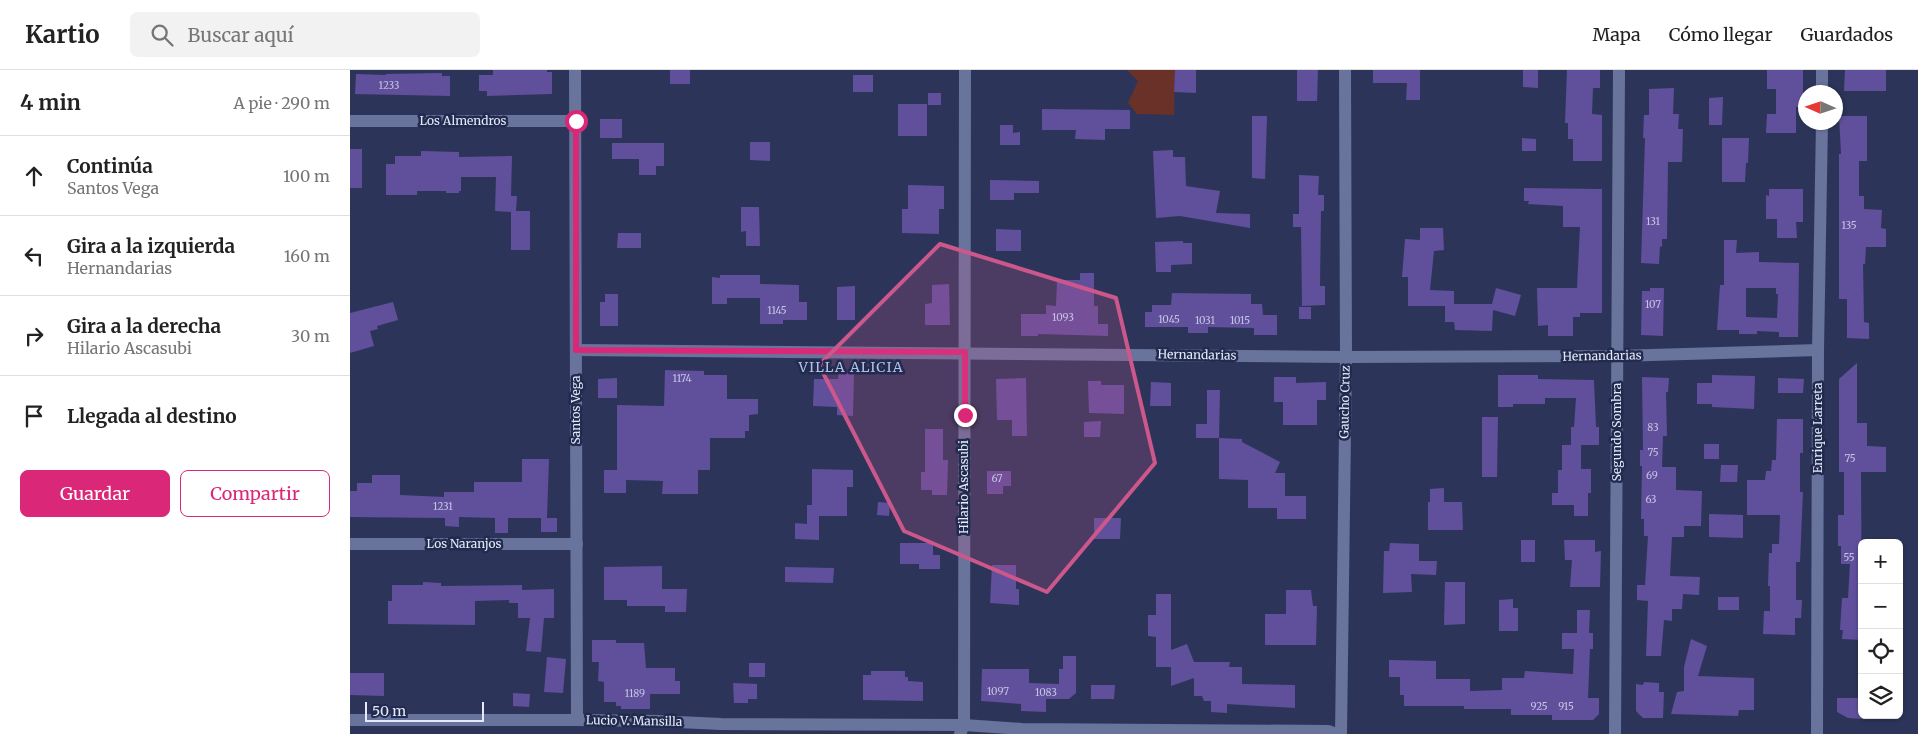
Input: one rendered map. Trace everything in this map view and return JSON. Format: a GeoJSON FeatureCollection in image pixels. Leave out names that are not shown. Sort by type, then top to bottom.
{"type":"FeatureCollection","features":[{"type":"Feature","properties":{"kind":"street","name":"Santos Vega"},"geometry":{"type":"LineString","coordinates":[[575,70],[577,720]]}},
{"type":"Feature","properties":{"kind":"street","name":"Hilario Ascasubi"},"geometry":{"type":"LineString","coordinates":[[962,729],[965,70]]}},
{"type":"Feature","properties":{"kind":"street","name":"Gaucho Cruz"},"geometry":{"type":"LineString","coordinates":[[1341,734],[1346,357],[1345,70]]}},
{"type":"Feature","properties":{"kind":"street","name":"Segundo Sombra"},"geometry":{"type":"LineString","coordinates":[[1615,734],[1619,70]]}},
{"type":"Feature","properties":{"kind":"street"},"geometry":{"type":"LineString","coordinates":[[1822,70],[1822,85]]}},
{"type":"Feature","properties":{"kind":"street","name":"Los Almendros"},"geometry":{"type":"LineString","coordinates":[[350,120],[576,121]]}},
{"type":"Feature","properties":{"kind":"street","name":"Enrique Larreta"},"geometry":{"type":"LineString","coordinates":[[1817,734],[1818,350],[1822,130]]}},
{"type":"Feature","properties":{"kind":"street","name":"Hernandarias"},"geometry":{"type":"LineString","coordinates":[[576,350],[965,352],[1346,357],[1617,356],[1818,350]]}},
{"type":"Feature","properties":{"kind":"street","name":"Los Naranjos"},"geometry":{"type":"LineString","coordinates":[[350,544],[577,544]]}},
{"type":"Feature","properties":{"kind":"street","name":"Lucio V. Mansilla"},"geometry":{"type":"LineString","coordinates":[[350,720],[657,721],[962,729],[1328,731],[1337,734]]}},
{"type":"Feature","properties":{"kind":"highlighted area"},"geometry":{"type":"Polygon","coordinates":[[[940,244],[1116,298],[1155,463],[1047,592],[904,531],[819,365],[940,244]]]}},
{"type":"Feature","properties":{"kind":"shaded area"},"geometry":{"type":"Polygon","coordinates":[[[1127,70],[1175,70],[1174,115],[1137,114],[1128,103],[1138,81],[1127,70]]]}},
{"type":"Feature","properties":{"kind":"building"},"geometry":{"type":"Polygon","coordinates":[[[493,70],[547,70],[547,72],[552,72],[552,94],[487,96],[487,91],[479,91],[479,75],[493,75],[493,70]]]}},
{"type":"Feature","properties":{"kind":"building"},"geometry":{"type":"Polygon","coordinates":[[[670,70],[690,70],[690,84],[670,84],[670,70]]]}},
{"type":"Feature","properties":{"kind":"building"},"geometry":{"type":"Polygon","coordinates":[[[1175,70],[1196,70],[1196,93],[1174,92],[1175,70]]]}},
{"type":"Feature","properties":{"kind":"building"},"geometry":{"type":"Polygon","coordinates":[[[1297,70],[1318,70],[1317,101],[1297,101],[1297,70]]]}},
{"type":"Feature","properties":{"kind":"building"},"geometry":{"type":"Polygon","coordinates":[[[1373,70],[1420,70],[1420,100],[1406,100],[1407,83],[1373,83],[1373,70]]]}},
{"type":"Feature","properties":{"kind":"building"},"geometry":{"type":"Polygon","coordinates":[[[1523,70],[1538,70],[1538,88],[1523,87],[1523,70]]]}},
{"type":"Feature","properties":{"kind":"building"},"geometry":{"type":"Polygon","coordinates":[[[1567,70],[1600,70],[1600,88],[1593,88],[1592,114],[1602,115],[1602,161],[1573,161],[1573,139],[1568,139],[1568,123],[1565,123],[1567,70]]]}},
{"type":"Feature","properties":{"kind":"building"},"geometry":{"type":"Polygon","coordinates":[[[1767,70],[1803,70],[1803,85],[1798,85],[1796,133],[1766,133],[1767,114],[1776,114],[1776,89],[1767,89],[1767,70]]]}},
{"type":"Feature","properties":{"kind":"building"},"geometry":{"type":"Polygon","coordinates":[[[1845,70],[1886,70],[1886,91],[1844,91],[1845,70]]]}},
{"type":"Feature","properties":{"kind":"building"},"geometry":{"type":"Polygon","coordinates":[[[442,73],[442,76],[450,76],[450,96],[355,94],[356,74],[442,73]]]}},
{"type":"Feature","properties":{"kind":"building"},"geometry":{"type":"Polygon","coordinates":[[[853,75],[873,75],[873,92],[853,92],[853,75]]]}},
{"type":"Feature","properties":{"kind":"building"},"geometry":{"type":"Polygon","coordinates":[[[1674,88],[1673,114],[1679,114],[1678,129],[1683,129],[1682,162],[1668,162],[1667,239],[1662,239],[1659,264],[1641,263],[1644,115],[1649,115],[1649,89],[1674,88]]]}},
{"type":"Feature","properties":{"kind":"building"},"geometry":{"type":"Polygon","coordinates":[[[928,93],[941,93],[941,105],[928,105],[928,93]]]}},
{"type":"Feature","properties":{"kind":"building"},"geometry":{"type":"Polygon","coordinates":[[[1723,97],[1722,125],[1709,125],[1709,98],[1723,97]]]}},
{"type":"Feature","properties":{"kind":"building"},"geometry":{"type":"Polygon","coordinates":[[[898,104],[927,104],[927,136],[898,136],[898,104]]]}},
{"type":"Feature","properties":{"kind":"building"},"geometry":{"type":"Polygon","coordinates":[[[1042,109],[1130,110],[1130,129],[1105,129],[1105,140],[1075,139],[1076,130],[1042,130],[1042,109]]]}},
{"type":"Feature","properties":{"kind":"building"},"geometry":{"type":"Polygon","coordinates":[[[1252,116],[1267,116],[1265,179],[1252,178],[1252,116]]]}},
{"type":"Feature","properties":{"kind":"building"},"geometry":{"type":"Polygon","coordinates":[[[1843,116],[1867,116],[1867,161],[1859,161],[1859,196],[1864,196],[1864,209],[1882,210],[1881,228],[1886,229],[1886,247],[1866,247],[1865,264],[1863,264],[1864,322],[1869,323],[1869,339],[1847,338],[1847,299],[1839,299],[1839,154],[1841,154],[1840,130],[1843,130],[1843,116]]]}},
{"type":"Feature","properties":{"kind":"building"},"geometry":{"type":"Polygon","coordinates":[[[600,119],[622,119],[622,138],[600,138],[600,119]]]}},
{"type":"Feature","properties":{"kind":"building"},"geometry":{"type":"Polygon","coordinates":[[[1000,125],[1013,125],[1013,133],[1020,132],[1020,145],[1000,145],[1000,125]]]}},
{"type":"Feature","properties":{"kind":"building"},"geometry":{"type":"Polygon","coordinates":[[[1522,138],[1536,139],[1536,151],[1522,151],[1522,138]]]}},
{"type":"Feature","properties":{"kind":"building"},"geometry":{"type":"Polygon","coordinates":[[[1722,138],[1749,138],[1745,182],[1722,182],[1722,138]]]}},
{"type":"Feature","properties":{"kind":"building"},"geometry":{"type":"Polygon","coordinates":[[[750,142],[770,142],[770,161],[750,160],[750,142]]]}},
{"type":"Feature","properties":{"kind":"building"},"geometry":{"type":"Polygon","coordinates":[[[612,143],[664,143],[664,166],[656,166],[656,175],[639,175],[639,159],[612,159],[612,143]]]}},
{"type":"Feature","properties":{"kind":"building"},"geometry":{"type":"Polygon","coordinates":[[[350,149],[362,149],[362,188],[350,188],[350,149]]]}},
{"type":"Feature","properties":{"kind":"building"},"geometry":{"type":"Polygon","coordinates":[[[1173,150],[1173,157],[1185,157],[1186,186],[1220,191],[1216,213],[1250,214],[1250,228],[1180,216],[1156,218],[1153,151],[1173,150]]]}},
{"type":"Feature","properties":{"kind":"building"},"geometry":{"type":"Polygon","coordinates":[[[421,151],[459,152],[459,157],[512,156],[511,196],[517,196],[516,211],[530,211],[530,250],[511,250],[511,212],[495,211],[496,177],[461,177],[461,191],[459,193],[417,191],[417,195],[386,195],[386,164],[395,164],[395,156],[421,156],[421,151]]]}},
{"type":"Feature","properties":{"kind":"building"},"geometry":{"type":"Polygon","coordinates":[[[1299,175],[1319,176],[1318,195],[1324,195],[1324,211],[1321,211],[1320,286],[1325,286],[1325,305],[1302,306],[1301,227],[1293,227],[1293,214],[1299,214],[1299,175]]]}},
{"type":"Feature","properties":{"kind":"building"},"geometry":{"type":"Polygon","coordinates":[[[990,180],[1039,181],[1039,193],[1014,193],[1014,200],[990,200],[990,180]]]}},
{"type":"Feature","properties":{"kind":"building"},"geometry":{"type":"Polygon","coordinates":[[[908,185],[944,186],[944,209],[939,209],[939,234],[902,233],[902,209],[908,209],[908,185]]]}},
{"type":"Feature","properties":{"kind":"building"},"geometry":{"type":"Polygon","coordinates":[[[1524,188],[1602,189],[1602,313],[1580,313],[1580,317],[1573,317],[1573,336],[1548,336],[1548,325],[1538,326],[1537,288],[1577,288],[1580,227],[1563,227],[1563,206],[1528,204],[1529,201],[1524,201],[1524,188]]]}},
{"type":"Feature","properties":{"kind":"building"},"geometry":{"type":"Polygon","coordinates":[[[1769,189],[1803,189],[1803,222],[1796,222],[1797,238],[1777,238],[1777,219],[1766,219],[1766,195],[1769,196],[1769,189]]]}},
{"type":"Feature","properties":{"kind":"building"},"geometry":{"type":"Polygon","coordinates":[[[741,207],[759,207],[760,246],[746,246],[746,231],[741,232],[741,207]]]}},
{"type":"Feature","properties":{"kind":"building"},"geometry":{"type":"Polygon","coordinates":[[[1420,228],[1443,228],[1444,250],[1434,251],[1430,290],[1454,291],[1454,304],[1492,304],[1496,288],[1521,295],[1515,316],[1493,310],[1492,331],[1455,330],[1454,322],[1445,322],[1445,306],[1408,306],[1408,277],[1402,277],[1405,239],[1420,240],[1420,228]]]}},
{"type":"Feature","properties":{"kind":"building"},"geometry":{"type":"Polygon","coordinates":[[[996,229],[1021,230],[1021,251],[996,251],[996,229]]]}},
{"type":"Feature","properties":{"kind":"building"},"geometry":{"type":"Polygon","coordinates":[[[618,233],[641,233],[641,248],[617,248],[618,233]]]}},
{"type":"Feature","properties":{"kind":"building"},"geometry":{"type":"Polygon","coordinates":[[[1724,240],[1737,240],[1736,253],[1759,252],[1759,262],[1799,263],[1798,337],[1779,337],[1779,332],[1757,331],[1757,334],[1739,334],[1739,330],[1717,330],[1720,285],[1724,285],[1724,240]],[[1746,288],[1746,317],[1777,318],[1778,294],[1776,294],[1776,288],[1746,288]]]}},
{"type":"Feature","properties":{"kind":"building"},"geometry":{"type":"Polygon","coordinates":[[[1183,241],[1183,243],[1192,243],[1192,264],[1171,265],[1171,272],[1156,272],[1155,242],[1183,241]]]}},
{"type":"Feature","properties":{"kind":"building"},"geometry":{"type":"Polygon","coordinates":[[[1080,273],[1094,273],[1094,306],[1098,306],[1098,324],[1108,324],[1108,336],[1038,334],[1038,336],[1021,336],[1021,314],[1046,314],[1046,305],[1056,306],[1057,280],[1080,280],[1080,273]]]}},
{"type":"Feature","properties":{"kind":"building"},"geometry":{"type":"Polygon","coordinates":[[[720,275],[760,275],[760,284],[799,285],[799,302],[807,302],[807,320],[783,320],[783,324],[760,324],[760,298],[727,298],[727,304],[712,304],[712,277],[720,278],[720,275]]]}},
{"type":"Feature","properties":{"kind":"building"},"geometry":{"type":"Polygon","coordinates":[[[949,284],[950,325],[925,325],[925,304],[932,303],[932,285],[949,284]]]}},
{"type":"Feature","properties":{"kind":"building"},"geometry":{"type":"Polygon","coordinates":[[[855,286],[855,320],[837,320],[837,287],[855,286]]]}},
{"type":"Feature","properties":{"kind":"building"},"geometry":{"type":"Polygon","coordinates":[[[1650,288],[1664,288],[1663,336],[1641,335],[1642,291],[1650,291],[1650,288]]]}},
{"type":"Feature","properties":{"kind":"building"},"geometry":{"type":"Polygon","coordinates":[[[1172,293],[1251,294],[1251,304],[1262,304],[1263,315],[1277,315],[1277,335],[1254,335],[1254,328],[1208,327],[1208,333],[1188,333],[1188,327],[1145,327],[1145,312],[1152,312],[1152,305],[1171,305],[1172,293]]]}},
{"type":"Feature","properties":{"kind":"building"},"geometry":{"type":"Polygon","coordinates":[[[605,294],[618,294],[618,326],[600,326],[600,302],[605,302],[605,294]]]}},
{"type":"Feature","properties":{"kind":"building"},"geometry":{"type":"Polygon","coordinates":[[[393,302],[398,320],[377,326],[378,329],[370,331],[374,346],[350,353],[350,313],[393,302]]]}},
{"type":"Feature","properties":{"kind":"building"},"geometry":{"type":"Polygon","coordinates":[[[1299,307],[1311,307],[1311,319],[1299,319],[1299,307]]]}},
{"type":"Feature","properties":{"kind":"building"},"geometry":{"type":"Polygon","coordinates":[[[1857,363],[1857,423],[1867,423],[1867,446],[1886,447],[1886,472],[1861,472],[1861,539],[1858,539],[1858,640],[1842,639],[1843,630],[1840,630],[1842,598],[1848,598],[1850,564],[1841,564],[1841,546],[1838,546],[1838,515],[1844,515],[1844,472],[1839,472],[1839,379],[1857,363]]]}},
{"type":"Feature","properties":{"kind":"building"},"geometry":{"type":"Polygon","coordinates":[[[665,370],[704,371],[704,375],[727,375],[727,399],[758,399],[758,414],[749,415],[749,431],[745,431],[745,438],[710,438],[710,470],[698,470],[698,494],[662,494],[663,481],[626,480],[626,493],[604,493],[604,470],[617,470],[617,405],[664,406],[665,370]]]}},
{"type":"Feature","properties":{"kind":"building"},"geometry":{"type":"Polygon","coordinates":[[[839,372],[854,373],[853,416],[837,415],[837,407],[813,406],[814,379],[838,379],[839,372]]]}},
{"type":"Feature","properties":{"kind":"building"},"geometry":{"type":"Polygon","coordinates":[[[1498,375],[1538,375],[1538,379],[1594,380],[1596,427],[1599,427],[1599,445],[1571,445],[1571,427],[1574,427],[1576,398],[1545,398],[1545,404],[1513,404],[1513,407],[1498,407],[1498,375]]]}},
{"type":"Feature","properties":{"kind":"building"},"geometry":{"type":"Polygon","coordinates":[[[1712,375],[1755,376],[1754,409],[1712,407],[1712,404],[1697,404],[1697,383],[1712,383],[1712,375]]]}},
{"type":"Feature","properties":{"kind":"building"},"geometry":{"type":"Polygon","coordinates":[[[1274,377],[1296,377],[1296,383],[1326,382],[1326,400],[1317,400],[1317,425],[1283,425],[1283,402],[1274,402],[1274,377]]]}},
{"type":"Feature","properties":{"kind":"building"},"geometry":{"type":"Polygon","coordinates":[[[1642,377],[1669,378],[1668,392],[1666,392],[1667,436],[1663,436],[1662,467],[1676,467],[1676,490],[1702,491],[1701,526],[1684,526],[1684,537],[1672,537],[1670,576],[1700,577],[1699,595],[1683,594],[1682,609],[1672,609],[1672,621],[1664,620],[1661,656],[1646,656],[1648,601],[1637,600],[1637,585],[1645,585],[1648,536],[1644,536],[1644,519],[1641,519],[1642,466],[1640,466],[1640,450],[1643,450],[1642,377]]]}},
{"type":"Feature","properties":{"kind":"building"},"geometry":{"type":"Polygon","coordinates":[[[617,378],[617,398],[598,398],[598,379],[617,378]]]}},
{"type":"Feature","properties":{"kind":"building"},"geometry":{"type":"Polygon","coordinates":[[[1026,378],[1027,436],[1012,436],[1012,420],[997,420],[996,379],[1026,378]]]}},
{"type":"Feature","properties":{"kind":"building"},"geometry":{"type":"Polygon","coordinates":[[[1778,378],[1804,379],[1803,393],[1778,393],[1778,378]]]}},
{"type":"Feature","properties":{"kind":"building"},"geometry":{"type":"Polygon","coordinates":[[[1088,381],[1101,381],[1101,385],[1124,385],[1124,414],[1089,413],[1088,381]]]}},
{"type":"Feature","properties":{"kind":"building"},"geometry":{"type":"Polygon","coordinates":[[[1151,382],[1171,383],[1171,406],[1150,406],[1151,382]]]}},
{"type":"Feature","properties":{"kind":"building"},"geometry":{"type":"Polygon","coordinates":[[[1207,390],[1220,390],[1219,438],[1196,438],[1196,424],[1207,424],[1207,390]]]}},
{"type":"Feature","properties":{"kind":"building"},"geometry":{"type":"Polygon","coordinates":[[[1482,417],[1498,417],[1497,477],[1482,477],[1482,417]]]}},
{"type":"Feature","properties":{"kind":"building"},"geometry":{"type":"Polygon","coordinates":[[[1777,419],[1803,419],[1803,453],[1800,453],[1800,492],[1803,492],[1800,562],[1796,562],[1796,600],[1802,600],[1801,618],[1795,618],[1795,635],[1763,634],[1764,611],[1770,611],[1770,586],[1768,586],[1769,553],[1772,553],[1772,544],[1779,544],[1780,515],[1747,515],[1747,480],[1765,480],[1766,471],[1771,471],[1772,460],[1776,460],[1777,419]]]}},
{"type":"Feature","properties":{"kind":"building"},"geometry":{"type":"Polygon","coordinates":[[[1101,421],[1100,437],[1084,437],[1084,422],[1101,421]]]}},
{"type":"Feature","properties":{"kind":"building"},"geometry":{"type":"Polygon","coordinates":[[[925,429],[943,429],[943,460],[948,460],[947,495],[932,495],[932,490],[921,490],[921,472],[925,472],[925,429]]]}},
{"type":"Feature","properties":{"kind":"building"},"geometry":{"type":"Polygon","coordinates":[[[1219,438],[1242,439],[1242,442],[1280,462],[1275,473],[1285,473],[1285,496],[1306,496],[1306,519],[1277,519],[1277,508],[1248,508],[1248,480],[1219,479],[1219,438]]]}},
{"type":"Feature","properties":{"kind":"building"},"geometry":{"type":"Polygon","coordinates":[[[1704,444],[1719,444],[1719,459],[1704,459],[1704,444]]]}},
{"type":"Feature","properties":{"kind":"building"},"geometry":{"type":"Polygon","coordinates":[[[1562,445],[1581,445],[1581,469],[1591,469],[1591,493],[1588,493],[1588,516],[1574,516],[1574,505],[1552,505],[1552,493],[1558,493],[1558,470],[1562,470],[1562,445]]]}},
{"type":"Feature","properties":{"kind":"building"},"geometry":{"type":"Polygon","coordinates":[[[522,459],[549,459],[547,518],[508,518],[508,533],[495,533],[495,518],[459,517],[459,527],[445,526],[445,518],[350,517],[350,491],[357,491],[357,483],[372,483],[372,475],[400,475],[400,495],[444,497],[444,492],[474,492],[474,482],[522,482],[522,459]]]}},
{"type":"Feature","properties":{"kind":"building"},"geometry":{"type":"Polygon","coordinates":[[[1721,465],[1738,465],[1737,482],[1720,482],[1721,465]]]}},
{"type":"Feature","properties":{"kind":"building"},"geometry":{"type":"Polygon","coordinates":[[[812,469],[853,470],[853,487],[847,487],[847,516],[819,516],[819,540],[795,539],[795,523],[807,524],[807,505],[812,505],[812,469]]]}},
{"type":"Feature","properties":{"kind":"building"},"geometry":{"type":"Polygon","coordinates":[[[987,471],[1011,471],[1011,486],[1003,486],[1003,494],[987,494],[987,471]]]}},
{"type":"Feature","properties":{"kind":"building"},"geometry":{"type":"Polygon","coordinates":[[[1444,488],[1444,502],[1462,502],[1463,530],[1428,530],[1430,489],[1444,488]]]}},
{"type":"Feature","properties":{"kind":"building"},"geometry":{"type":"Polygon","coordinates":[[[878,502],[890,503],[889,516],[877,515],[878,502]]]}},
{"type":"Feature","properties":{"kind":"building"},"geometry":{"type":"Polygon","coordinates":[[[1709,514],[1743,515],[1743,538],[1709,537],[1709,514]]]}},
{"type":"Feature","properties":{"kind":"building"},"geometry":{"type":"Polygon","coordinates":[[[541,518],[557,518],[557,532],[541,532],[541,518]]]}},
{"type":"Feature","properties":{"kind":"building"},"geometry":{"type":"Polygon","coordinates":[[[1094,518],[1121,518],[1120,539],[1094,539],[1094,518]]]}},
{"type":"Feature","properties":{"kind":"building"},"geometry":{"type":"Polygon","coordinates":[[[1521,540],[1535,540],[1535,562],[1521,562],[1521,540]]]}},
{"type":"Feature","properties":{"kind":"building"},"geometry":{"type":"Polygon","coordinates":[[[1564,540],[1595,540],[1595,552],[1601,551],[1600,587],[1570,587],[1572,560],[1565,560],[1564,540]]]}},
{"type":"Feature","properties":{"kind":"building"},"geometry":{"type":"Polygon","coordinates":[[[900,543],[933,543],[933,555],[940,555],[940,569],[919,569],[919,564],[900,564],[900,543]]]}},
{"type":"Feature","properties":{"kind":"building"},"geometry":{"type":"Polygon","coordinates":[[[1390,543],[1419,544],[1419,561],[1437,561],[1436,575],[1411,574],[1412,592],[1383,593],[1384,551],[1389,551],[1390,543]]]}},
{"type":"Feature","properties":{"kind":"building"},"geometry":{"type":"Polygon","coordinates":[[[992,565],[1016,565],[1016,589],[1019,589],[1019,605],[990,603],[992,565]]]}},
{"type":"Feature","properties":{"kind":"building"},"geometry":{"type":"Polygon","coordinates":[[[662,566],[662,589],[687,589],[686,612],[665,612],[665,606],[627,606],[627,600],[604,600],[604,567],[662,566]]]}},
{"type":"Feature","properties":{"kind":"building"},"geometry":{"type":"Polygon","coordinates":[[[785,567],[834,568],[833,583],[785,582],[785,567]]]}},
{"type":"Feature","properties":{"kind":"building"},"geometry":{"type":"Polygon","coordinates":[[[423,582],[441,583],[441,586],[522,585],[522,590],[554,589],[554,618],[544,618],[541,652],[526,651],[530,618],[518,618],[518,603],[509,603],[509,600],[475,601],[475,625],[388,624],[388,601],[392,601],[392,585],[423,585],[423,582]]]}},
{"type":"Feature","properties":{"kind":"building"},"geometry":{"type":"Polygon","coordinates":[[[1445,582],[1465,582],[1465,624],[1444,625],[1445,582]]]}},
{"type":"Feature","properties":{"kind":"building"},"geometry":{"type":"Polygon","coordinates":[[[1286,590],[1311,590],[1313,606],[1317,606],[1316,645],[1265,645],[1265,614],[1286,614],[1286,590]]]}},
{"type":"Feature","properties":{"kind":"building"},"geometry":{"type":"Polygon","coordinates":[[[1156,594],[1171,594],[1171,650],[1187,644],[1194,662],[1230,662],[1229,667],[1242,667],[1242,684],[1295,685],[1295,708],[1227,704],[1227,713],[1211,712],[1211,701],[1204,701],[1202,696],[1194,696],[1194,678],[1171,686],[1171,667],[1156,667],[1156,637],[1148,636],[1148,615],[1156,615],[1156,594]]]}},
{"type":"Feature","properties":{"kind":"building"},"geometry":{"type":"Polygon","coordinates":[[[1718,597],[1739,597],[1739,610],[1718,610],[1718,597]]]}},
{"type":"Feature","properties":{"kind":"building"},"geometry":{"type":"Polygon","coordinates":[[[1513,599],[1513,608],[1518,608],[1518,631],[1499,631],[1499,600],[1513,599]]]}},
{"type":"Feature","properties":{"kind":"building"},"geometry":{"type":"Polygon","coordinates":[[[1577,610],[1590,610],[1589,633],[1593,633],[1593,649],[1590,649],[1588,698],[1599,698],[1599,714],[1593,720],[1552,720],[1552,715],[1511,715],[1511,709],[1464,709],[1464,706],[1404,706],[1404,695],[1400,695],[1400,677],[1389,677],[1389,660],[1436,661],[1436,679],[1470,679],[1470,691],[1502,690],[1502,678],[1524,678],[1525,671],[1573,674],[1574,649],[1562,649],[1562,633],[1577,633],[1577,610]]]}},
{"type":"Feature","properties":{"kind":"building"},"geometry":{"type":"Polygon","coordinates":[[[1691,639],[1707,646],[1698,676],[1754,678],[1754,710],[1739,710],[1738,716],[1671,714],[1677,692],[1684,691],[1684,667],[1691,639]]]}},
{"type":"Feature","properties":{"kind":"building"},"geometry":{"type":"Polygon","coordinates":[[[592,640],[616,640],[616,643],[644,643],[646,668],[675,668],[675,681],[680,681],[680,694],[650,694],[650,709],[621,709],[621,706],[616,706],[616,702],[604,702],[604,682],[598,681],[599,662],[592,662],[592,640]]]}},
{"type":"Feature","properties":{"kind":"building"},"geometry":{"type":"Polygon","coordinates":[[[1063,656],[1076,656],[1076,693],[1069,699],[1046,699],[1046,712],[1021,711],[1021,704],[981,701],[982,669],[1029,669],[1029,683],[1059,684],[1059,669],[1063,669],[1063,656]]]}},
{"type":"Feature","properties":{"kind":"building"},"geometry":{"type":"Polygon","coordinates":[[[547,657],[566,659],[563,693],[544,692],[547,657]]]}},
{"type":"Feature","properties":{"kind":"building"},"geometry":{"type":"Polygon","coordinates":[[[749,663],[765,663],[765,677],[749,677],[749,663]]]}},
{"type":"Feature","properties":{"kind":"building"},"geometry":{"type":"Polygon","coordinates":[[[871,671],[905,671],[905,677],[908,677],[908,681],[923,682],[923,701],[863,700],[863,675],[871,675],[871,671]]]}},
{"type":"Feature","properties":{"kind":"building"},"geometry":{"type":"Polygon","coordinates":[[[350,673],[384,673],[384,696],[350,695],[350,673]]]}},
{"type":"Feature","properties":{"kind":"building"},"geometry":{"type":"Polygon","coordinates":[[[1644,682],[1659,683],[1659,692],[1664,692],[1663,718],[1643,718],[1636,711],[1636,684],[1643,685],[1644,682]]]}},
{"type":"Feature","properties":{"kind":"building"},"geometry":{"type":"Polygon","coordinates":[[[733,683],[757,684],[757,699],[748,699],[748,703],[734,703],[733,683]]]}},
{"type":"Feature","properties":{"kind":"building"},"geometry":{"type":"Polygon","coordinates":[[[1091,685],[1115,685],[1114,699],[1091,699],[1091,685]]]}},
{"type":"Feature","properties":{"kind":"building"},"geometry":{"type":"Polygon","coordinates":[[[513,693],[530,694],[529,707],[513,706],[513,693]]]}},
{"type":"Feature","properties":{"kind":"building"},"geometry":{"type":"Polygon","coordinates":[[[1837,698],[1858,698],[1858,719],[1848,718],[1837,712],[1837,698]]]}},
{"type":"Feature","properties":{"kind":"district","name":"VILLA ALICIA"},"geometry":{"type":"Point","coordinates":[851,367]}},
{"type":"Feature","properties":{"kind":"route"},"geometry":{"type":"LineString","coordinates":[[576,121],[576,350],[965,352],[965,415]]}}]}
